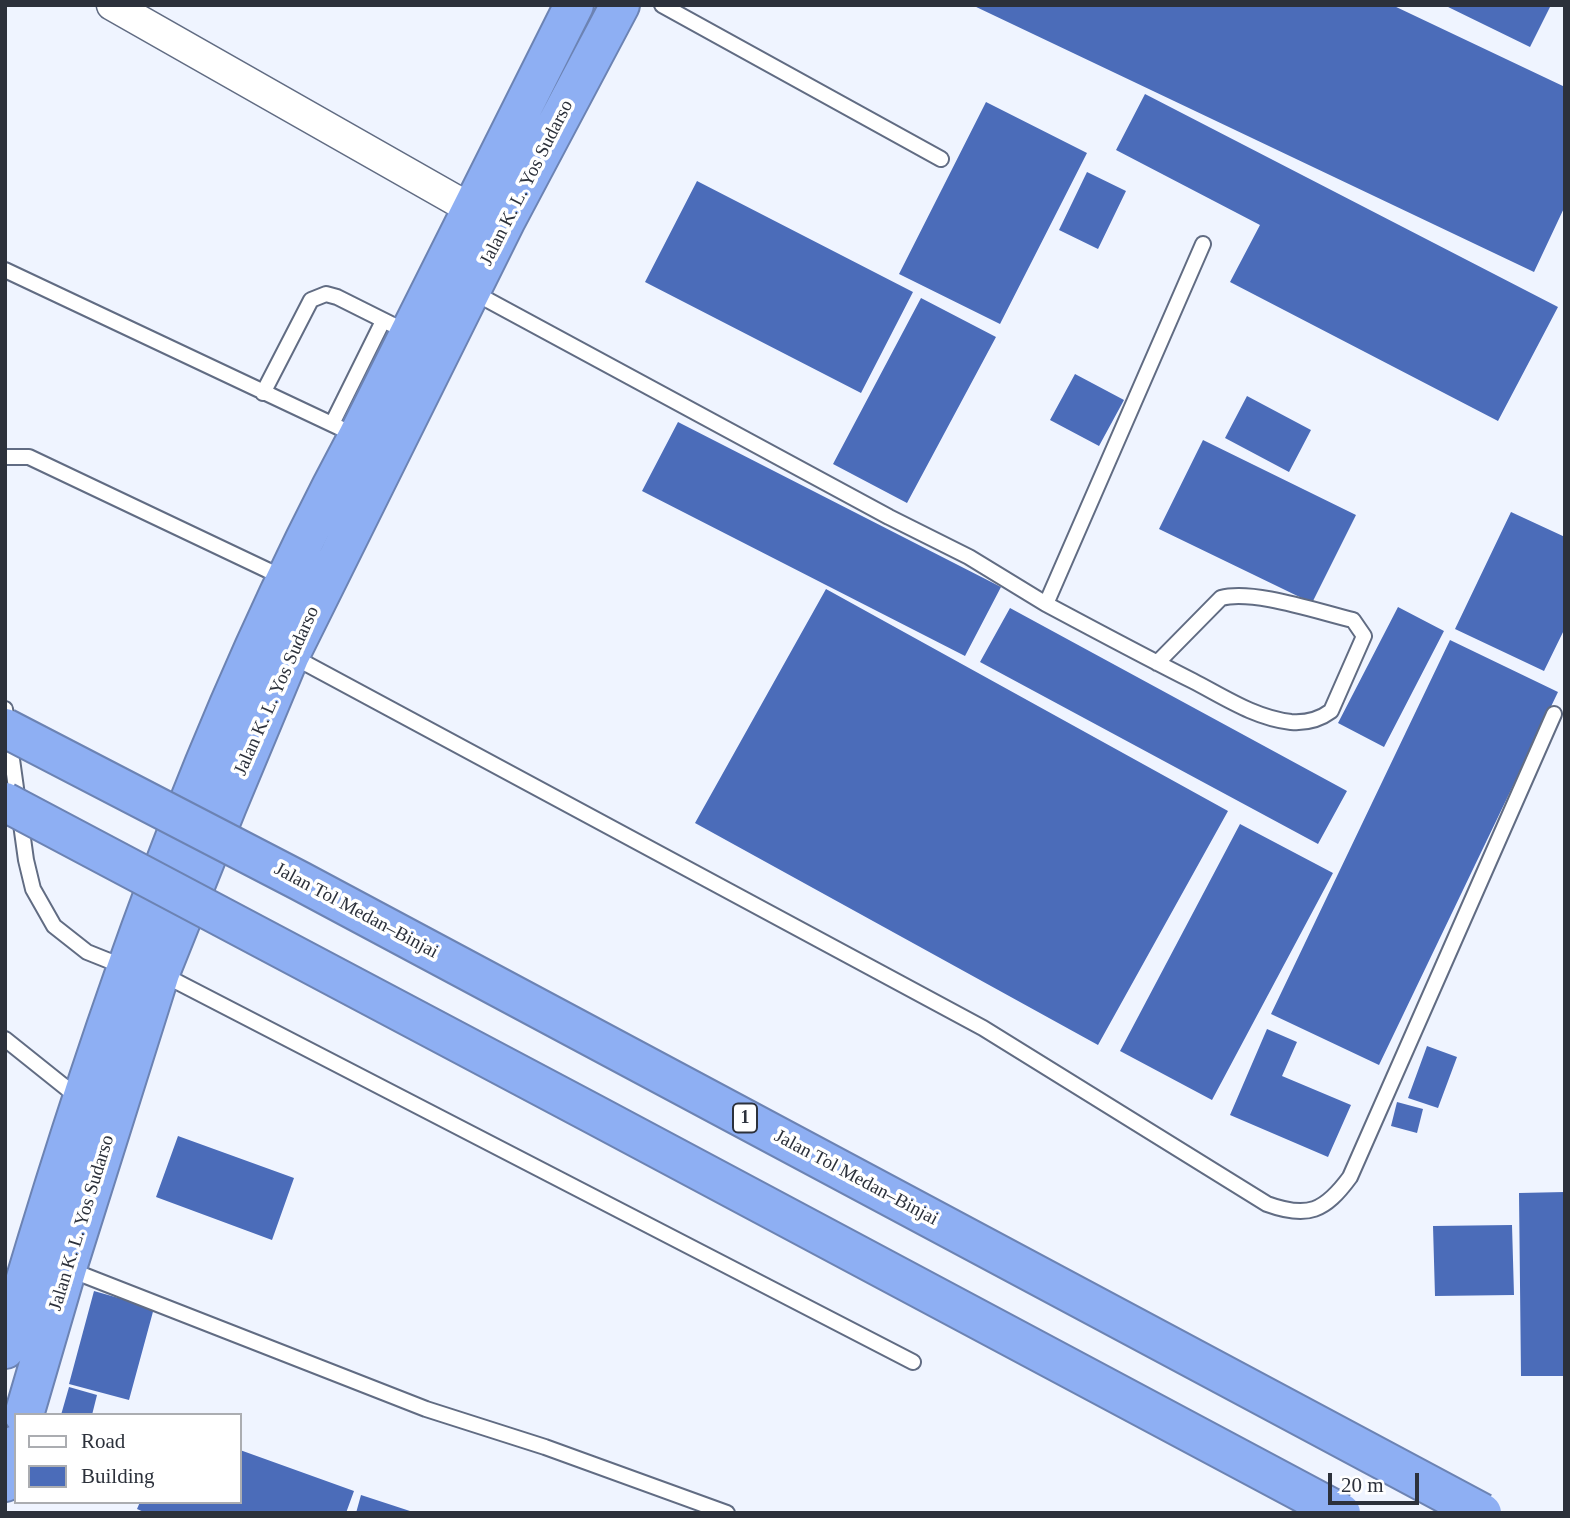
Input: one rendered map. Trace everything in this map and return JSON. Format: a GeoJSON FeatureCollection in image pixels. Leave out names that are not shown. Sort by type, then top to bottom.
{"type":"FeatureCollection","features":[{"type":"Feature","properties":{"kind":"highway","name":"Jalan K. L. Yos Sudarso"},"geometry":{"type":"LineString","coordinates":[[5,1349],[42,1281],[144,971],[193,789],[323,500],[345,430],[396,327],[471,209],[574,5]]}},
{"type":"Feature","properties":{"kind":"highway","name":"Jalan K. L. Yos Sudarso"},"geometry":{"type":"LineString","coordinates":[[24,1413],[42,1281],[80,1099],[227,806],[290,655],[506,220],[620,5]]}},
{"type":"Feature","properties":{"kind":"highway","name":"Jalan Tol Medan–Binjai"},"geometry":{"type":"LineString","coordinates":[[5,729],[313,887],[1482,1513]]}},
{"type":"Feature","properties":{"kind":"highway"},"geometry":{"type":"LineString","coordinates":[[5,802],[1341,1513]]}},
{"type":"Feature","properties":{"kind":"highway"},"geometry":{"type":"LineString","coordinates":[[5,1482],[14,1452]]}},
{"type":"Feature","properties":{"kind":"street"},"geometry":{"type":"LineString","coordinates":[[112,5],[471,209]]}},
{"type":"Feature","properties":{"kind":"lane"},"geometry":{"type":"LineString","coordinates":[[662,5],[941,159]]}},
{"type":"Feature","properties":{"kind":"lane"},"geometry":{"type":"LineString","coordinates":[[1046,604],[1203,244]]}},
{"type":"Feature","properties":{"kind":"lane"},"geometry":{"type":"LineString","coordinates":[[5,270],[345,430]]}},
{"type":"Feature","properties":{"kind":"lane"},"geometry":{"type":"LineString","coordinates":[[472,292],[889,517],[969,557],[1046,604],[1157,663],[1254,713],[1291,722],[1307,722],[1322,717],[1331,710],[1364,636],[1353,620],[1254,597],[1230,596],[1221,598],[1157,663]]}},
{"type":"Feature","properties":{"kind":"lane"},"geometry":{"type":"LineString","coordinates":[[264,393],[311,300],[326,294],[337,297],[396,327]]}},
{"type":"Feature","properties":{"kind":"lane"},"geometry":{"type":"LineString","coordinates":[[5,457],[29,457],[286,579]]}},
{"type":"Feature","properties":{"kind":"lane"},"geometry":{"type":"LineString","coordinates":[[290,655],[983,1028],[1268,1204],[1293,1212],[1317,1210],[1327,1204],[1350,1177],[1554,714]]}},
{"type":"Feature","properties":{"kind":"lane"},"geometry":{"type":"LineString","coordinates":[[5,709],[26,860],[33,889],[54,926],[86,952],[144,971],[913,1362]]}},
{"type":"Feature","properties":{"kind":"lane"},"geometry":{"type":"LineString","coordinates":[[5,1039],[80,1099]]}},
{"type":"Feature","properties":{"kind":"lane"},"geometry":{"type":"LineString","coordinates":[[42,1281],[545,1447],[727,1513]]}},
{"type":"Feature","properties":{"kind":"building"},"geometry":{"type":"Polygon","coordinates":[[[972,5],[1392,5],[1565,87],[1565,206],[1534,272],[972,5]]]}},
{"type":"Feature","properties":{"kind":"building"},"geometry":{"type":"Polygon","coordinates":[[[1444,5],[1551,5],[1530,47],[1444,5]]]}},
{"type":"Feature","properties":{"kind":"building"},"geometry":{"type":"Polygon","coordinates":[[[1145,94],[1558,307],[1498,421],[1230,282],[1260,225],[1116,150],[1145,94]]]}},
{"type":"Feature","properties":{"kind":"building"},"geometry":{"type":"Polygon","coordinates":[[[986,102],[1087,153],[1000,324],[899,274],[986,102]]]}},
{"type":"Feature","properties":{"kind":"building"},"geometry":{"type":"Polygon","coordinates":[[[1087,172],[1126,191],[1098,249],[1059,230],[1087,172]]]}},
{"type":"Feature","properties":{"kind":"building"},"geometry":{"type":"Polygon","coordinates":[[[697,181],[913,292],[861,393],[645,282],[697,181]]]}},
{"type":"Feature","properties":{"kind":"building"},"geometry":{"type":"Polygon","coordinates":[[[921,298],[996,337],[907,503],[833,464],[921,298]]]}},
{"type":"Feature","properties":{"kind":"building"},"geometry":{"type":"Polygon","coordinates":[[[1075,374],[1124,400],[1099,446],[1050,420],[1075,374]]]}},
{"type":"Feature","properties":{"kind":"building"},"geometry":{"type":"Polygon","coordinates":[[[1247,396],[1311,430],[1289,472],[1225,438],[1247,396]]]}},
{"type":"Feature","properties":{"kind":"building"},"geometry":{"type":"Polygon","coordinates":[[[678,422],[1001,587],[965,656],[642,491],[678,422]]]}},
{"type":"Feature","properties":{"kind":"building"},"geometry":{"type":"Polygon","coordinates":[[[1203,440],[1356,515],[1312,603],[1159,529],[1203,440]]]}},
{"type":"Feature","properties":{"kind":"building"},"geometry":{"type":"Polygon","coordinates":[[[1511,512],[1565,537],[1565,628],[1544,671],[1455,629],[1511,512]]]}},
{"type":"Feature","properties":{"kind":"building"},"geometry":{"type":"Polygon","coordinates":[[[826,589],[1228,811],[1098,1045],[695,823],[826,589]]]}},
{"type":"Feature","properties":{"kind":"building"},"geometry":{"type":"Polygon","coordinates":[[[1398,607],[1444,631],[1384,747],[1338,723],[1398,607]]]}},
{"type":"Feature","properties":{"kind":"building"},"geometry":{"type":"Polygon","coordinates":[[[1010,608],[1347,791],[1318,844],[980,662],[1010,608]]]}},
{"type":"Feature","properties":{"kind":"building"},"geometry":{"type":"Polygon","coordinates":[[[1450,640],[1558,692],[1379,1065],[1271,1014],[1450,640]]]}},
{"type":"Feature","properties":{"kind":"building"},"geometry":{"type":"Polygon","coordinates":[[[1240,824],[1333,873],[1212,1100],[1120,1051],[1240,824]]]}},
{"type":"Feature","properties":{"kind":"building"},"geometry":{"type":"Polygon","coordinates":[[[1267,1029],[1297,1042],[1282,1076],[1351,1105],[1328,1157],[1230,1115],[1267,1029]]]}},
{"type":"Feature","properties":{"kind":"building"},"geometry":{"type":"Polygon","coordinates":[[[1427,1046],[1457,1057],[1438,1108],[1408,1098],[1427,1046]]]}},
{"type":"Feature","properties":{"kind":"building"},"geometry":{"type":"Polygon","coordinates":[[[1397,1102],[1423,1109],[1417,1133],[1391,1126],[1397,1102]]]}},
{"type":"Feature","properties":{"kind":"building"},"geometry":{"type":"Polygon","coordinates":[[[178,1136],[294,1178],[272,1240],[156,1197],[178,1136]]]}},
{"type":"Feature","properties":{"kind":"building"},"geometry":{"type":"Polygon","coordinates":[[[1565,1192],[1565,1376],[1521,1376],[1519,1193],[1565,1192]]]}},
{"type":"Feature","properties":{"kind":"building"},"geometry":{"type":"Polygon","coordinates":[[[1512,1225],[1514,1295],[1435,1296],[1433,1226],[1512,1225]]]}},
{"type":"Feature","properties":{"kind":"building"},"geometry":{"type":"Polygon","coordinates":[[[94,1291],[154,1308],[129,1400],[69,1384],[94,1291]]]}},
{"type":"Feature","properties":{"kind":"building"},"geometry":{"type":"Polygon","coordinates":[[[69,1387],[97,1395],[92,1413],[62,1413],[69,1387]]]}},
{"type":"Feature","properties":{"kind":"building"},"geometry":{"type":"Polygon","coordinates":[[[242,1451],[354,1491],[346,1513],[146,1513],[137,1509],[139,1504],[242,1504],[242,1451]]]}},
{"type":"Feature","properties":{"kind":"building"},"geometry":{"type":"Polygon","coordinates":[[[361,1495],[413,1512],[413,1513],[356,1513],[361,1495]]]}}]}
